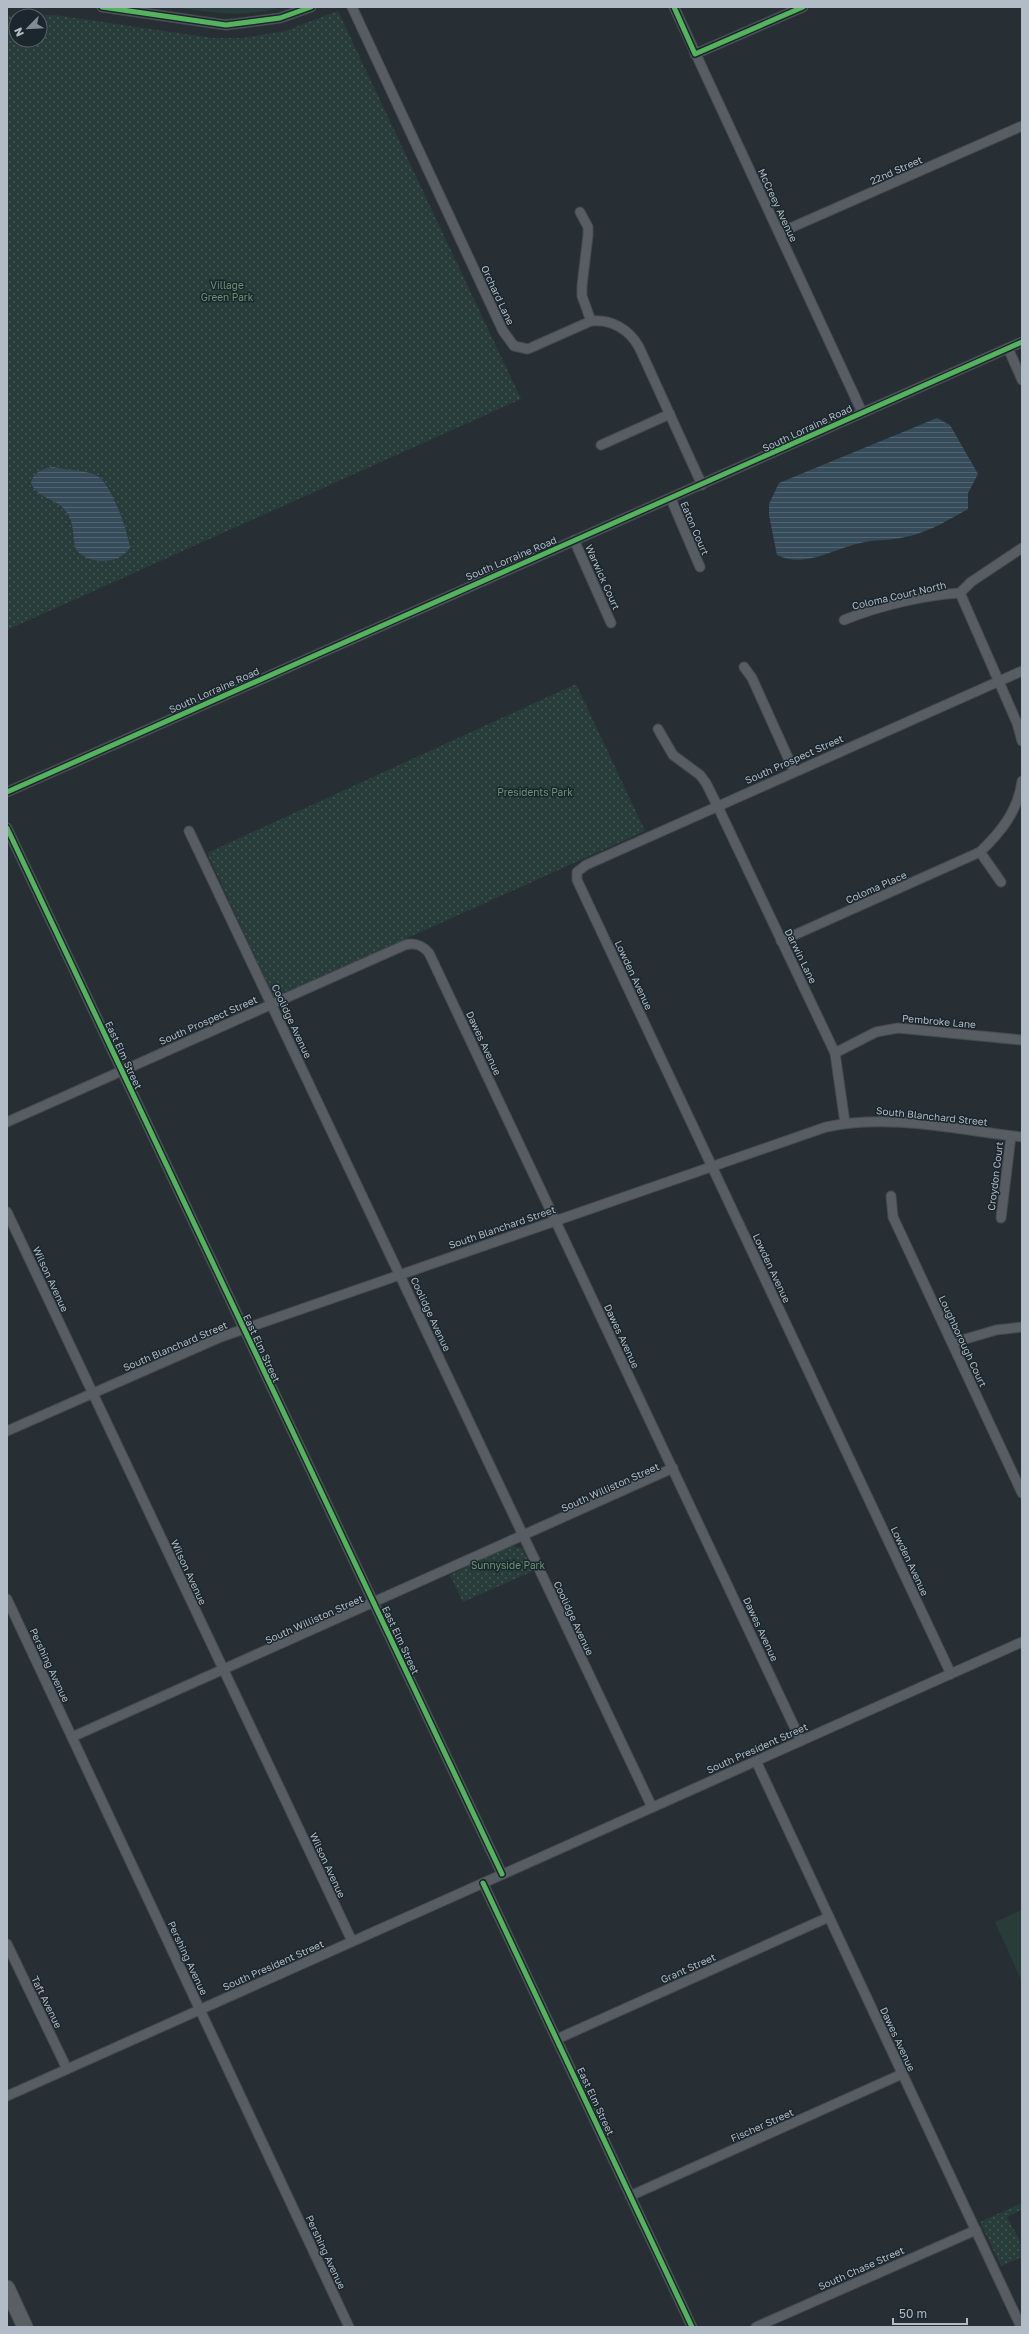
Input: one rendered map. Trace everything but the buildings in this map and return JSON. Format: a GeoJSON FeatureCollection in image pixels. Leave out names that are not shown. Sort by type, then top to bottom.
{"type":"FeatureCollection","features":[{"type":"Feature","properties":{"kind":"main road"},"geometry":{"type":"LineString","coordinates":[[7,2288],[25,2327]]}},
{"type":"Feature","properties":{"kind":"street"},"geometry":{"type":"LineString","coordinates":[[102,7],[226,25],[252,23],[280,18],[311,7]]}},
{"type":"Feature","properties":{"kind":"street","name":"Orchard Lane"},"geometry":{"type":"LineString","coordinates":[[352,7],[506,336],[514,346],[528,349],[591,321],[602,320],[614,323],[636,341],[702,485]]}},
{"type":"Feature","properties":{"kind":"street","name":"McCreey Avenue"},"geometry":{"type":"LineString","coordinates":[[674,7],[862,412]]}},
{"type":"Feature","properties":{"kind":"street"},"geometry":{"type":"LineString","coordinates":[[696,54],[803,7]]}},
{"type":"Feature","properties":{"kind":"street","name":"22nd Street"},"geometry":{"type":"LineString","coordinates":[[779,233],[1022,126]]}},
{"type":"Feature","properties":{"kind":"street"},"geometry":{"type":"LineString","coordinates":[[580,212],[588,227],[582,296],[591,321]]}},
{"type":"Feature","properties":{"kind":"street","name":"South Lorraine Road"},"geometry":{"type":"LineString","coordinates":[[7,792],[1022,342]]}},
{"type":"Feature","properties":{"kind":"street"},"geometry":{"type":"LineString","coordinates":[[1008,348],[1022,380]]}},
{"type":"Feature","properties":{"kind":"street"},"geometry":{"type":"LineString","coordinates":[[601,445],[670,414]]}},
{"type":"Feature","properties":{"kind":"street","name":"Eaton Court"},"geometry":{"type":"LineString","coordinates":[[670,499],[700,567]]}},
{"type":"Feature","properties":{"kind":"street","name":"Warwick Court"},"geometry":{"type":"LineString","coordinates":[[574,540],[611,623]]}},
{"type":"Feature","properties":{"kind":"street"},"geometry":{"type":"LineString","coordinates":[[1022,548],[971,582],[960,593],[1017,723],[1022,741]]}},
{"type":"Feature","properties":{"kind":"street","name":"Coloma Court North"},"geometry":{"type":"LineString","coordinates":[[844,620],[862,613],[944,593],[960,593]]}},
{"type":"Feature","properties":{"kind":"street"},"geometry":{"type":"LineString","coordinates":[[744,667],[752,678],[794,771]]}},
{"type":"Feature","properties":{"kind":"street","name":"South Prospect Street"},"geometry":{"type":"LineString","coordinates":[[577,872],[586,865],[717,805],[1022,671]]}},
{"type":"Feature","properties":{"kind":"street","name":"Darwin Lane"},"geometry":{"type":"LineString","coordinates":[[658,729],[673,755],[700,775],[706,783],[835,1053],[845,1123]]}},
{"type":"Feature","properties":{"kind":"street","name":"Coloma Place"},"geometry":{"type":"LineString","coordinates":[[781,941],[980,852],[998,834],[1011,815],[1020,795],[1022,781]]}},
{"type":"Feature","properties":{"kind":"street","name":"East Elm Street"},"geometry":{"type":"LineString","coordinates":[[7,828],[502,1874]]}},
{"type":"Feature","properties":{"kind":"street","name":"Coolidge Avenue"},"geometry":{"type":"LineString","coordinates":[[189,831],[652,1808]]}},
{"type":"Feature","properties":{"kind":"street"},"geometry":{"type":"LineString","coordinates":[[980,852],[1001,882]]}},
{"type":"Feature","properties":{"kind":"street","name":"Lowden Avenue"},"geometry":{"type":"LineString","coordinates":[[577,872],[576,880],[951,1674]]}},
{"type":"Feature","properties":{"kind":"street","name":"South Prospect Street"},"geometry":{"type":"LineString","coordinates":[[7,1122],[405,945],[411,943],[418,945]]}},
{"type":"Feature","properties":{"kind":"street","name":"Dawes Avenue"},"geometry":{"type":"LineString","coordinates":[[418,945],[429,953],[801,1741]]}},
{"type":"Feature","properties":{"kind":"street","name":"Pembroke Lane"},"geometry":{"type":"LineString","coordinates":[[835,1053],[876,1032],[898,1028],[1022,1040]]}},
{"type":"Feature","properties":{"kind":"street","name":"South Blanchard Street"},"geometry":{"type":"LineString","coordinates":[[7,1431],[244,1329],[805,1133],[845,1123],[891,1121],[1022,1137]]}},
{"type":"Feature","properties":{"kind":"street","name":"Croydon Court"},"geometry":{"type":"LineString","coordinates":[[1001,1218],[1011,1136]]}},
{"type":"Feature","properties":{"kind":"street","name":"Loughborough Court"},"geometry":{"type":"LineString","coordinates":[[891,1196],[893,1217],[1022,1493]]}},
{"type":"Feature","properties":{"kind":"street","name":"Wilson Avenue"},"geometry":{"type":"LineString","coordinates":[[7,1212],[352,1941]]}},
{"type":"Feature","properties":{"kind":"street"},"geometry":{"type":"LineString","coordinates":[[952,1344],[996,1330],[1022,1327]]}},
{"type":"Feature","properties":{"kind":"street","name":"South Williston Street"},"geometry":{"type":"LineString","coordinates":[[72,1737],[673,1468]]}},
{"type":"Feature","properties":{"kind":"street","name":"Pershing Avenue"},"geometry":{"type":"LineString","coordinates":[[7,1599],[349,2327]]}},
{"type":"Feature","properties":{"kind":"street","name":"South President Street"},"geometry":{"type":"LineString","coordinates":[[7,2096],[1022,1642]]}},
{"type":"Feature","properties":{"kind":"street","name":"Dawes Avenue"},"geometry":{"type":"LineString","coordinates":[[756,1761],[1021,2327]]}},
{"type":"Feature","properties":{"kind":"street","name":"East Elm Street"},"geometry":{"type":"LineString","coordinates":[[483,1883],[692,2327]]}},
{"type":"Feature","properties":{"kind":"street","name":"Grant Street"},"geometry":{"type":"LineString","coordinates":[[557,2039],[829,1917]]}},
{"type":"Feature","properties":{"kind":"street","name":"Taft Avenue"},"geometry":{"type":"LineString","coordinates":[[7,1944],[67,2069]]}},
{"type":"Feature","properties":{"kind":"street","name":"Fischer Street"},"geometry":{"type":"LineString","coordinates":[[630,2196],[902,2074]]}},
{"type":"Feature","properties":{"kind":"street","name":"South Chase Street"},"geometry":{"type":"LineString","coordinates":[[756,2327],[976,2230]]}},
{"type":"Feature","properties":{"kind":"green space"},"geometry":{"type":"Polygon","coordinates":[[[174,7],[280,7],[267,11],[241,14],[174,7]]]}},
{"type":"Feature","properties":{"kind":"green space","name":"Village Green Park"},"geometry":{"type":"Polygon","coordinates":[[[338,11],[521,399],[7,630],[7,16],[8,48],[48,48],[48,15],[213,38],[243,38],[285,31],[338,11]]]}},
{"type":"Feature","properties":{"kind":"green space","name":"Presidents Park"},"geometry":{"type":"Polygon","coordinates":[[[576,684],[645,831],[274,998],[207,853],[576,684]]]}},
{"type":"Feature","properties":{"kind":"green space","name":"Sunnyside Park"},"geometry":{"type":"Polygon","coordinates":[[[510,1546],[522,1548],[533,1571],[463,1602],[450,1575],[510,1546]]]}},
{"type":"Feature","properties":{"kind":"green space"},"geometry":{"type":"Polygon","coordinates":[[[1022,1910],[1022,1982],[995,1922],[1022,1910]]]}},
{"type":"Feature","properties":{"kind":"green space"},"geometry":{"type":"Polygon","coordinates":[[[1022,2203],[1022,2209],[1007,2217],[1019,2238],[1020,2244],[1022,2245],[1022,2257],[1001,2266],[980,2222],[1022,2203]]]}},
{"type":"Feature","properties":{"kind":"water"},"geometry":{"type":"Polygon","coordinates":[[[937,418],[950,425],[978,474],[968,493],[968,509],[933,528],[903,538],[863,542],[807,559],[787,559],[777,555],[769,515],[769,504],[779,483],[937,418]]]}},
{"type":"Feature","properties":{"kind":"water"},"geometry":{"type":"Polygon","coordinates":[[[53,467],[91,473],[102,479],[113,497],[126,531],[130,548],[125,554],[118,558],[104,561],[89,558],[76,550],[72,524],[65,510],[61,506],[37,492],[31,483],[36,474],[53,467]]]}},
{"type":"Feature","properties":{"kind":"cycle path"},"geometry":{"type":"LineString","coordinates":[[102,7],[226,25],[280,18],[311,7]]}},
{"type":"Feature","properties":{"kind":"cycle path"},"geometry":{"type":"LineString","coordinates":[[674,7],[695,54],[803,7]]}},
{"type":"Feature","properties":{"kind":"cycle path"},"geometry":{"type":"LineString","coordinates":[[7,792],[1022,342]]}},
{"type":"Feature","properties":{"kind":"cycle path"},"geometry":{"type":"LineString","coordinates":[[7,828],[502,1874]]}},
{"type":"Feature","properties":{"kind":"cycle path"},"geometry":{"type":"LineString","coordinates":[[483,1883],[692,2327]]}}]}
